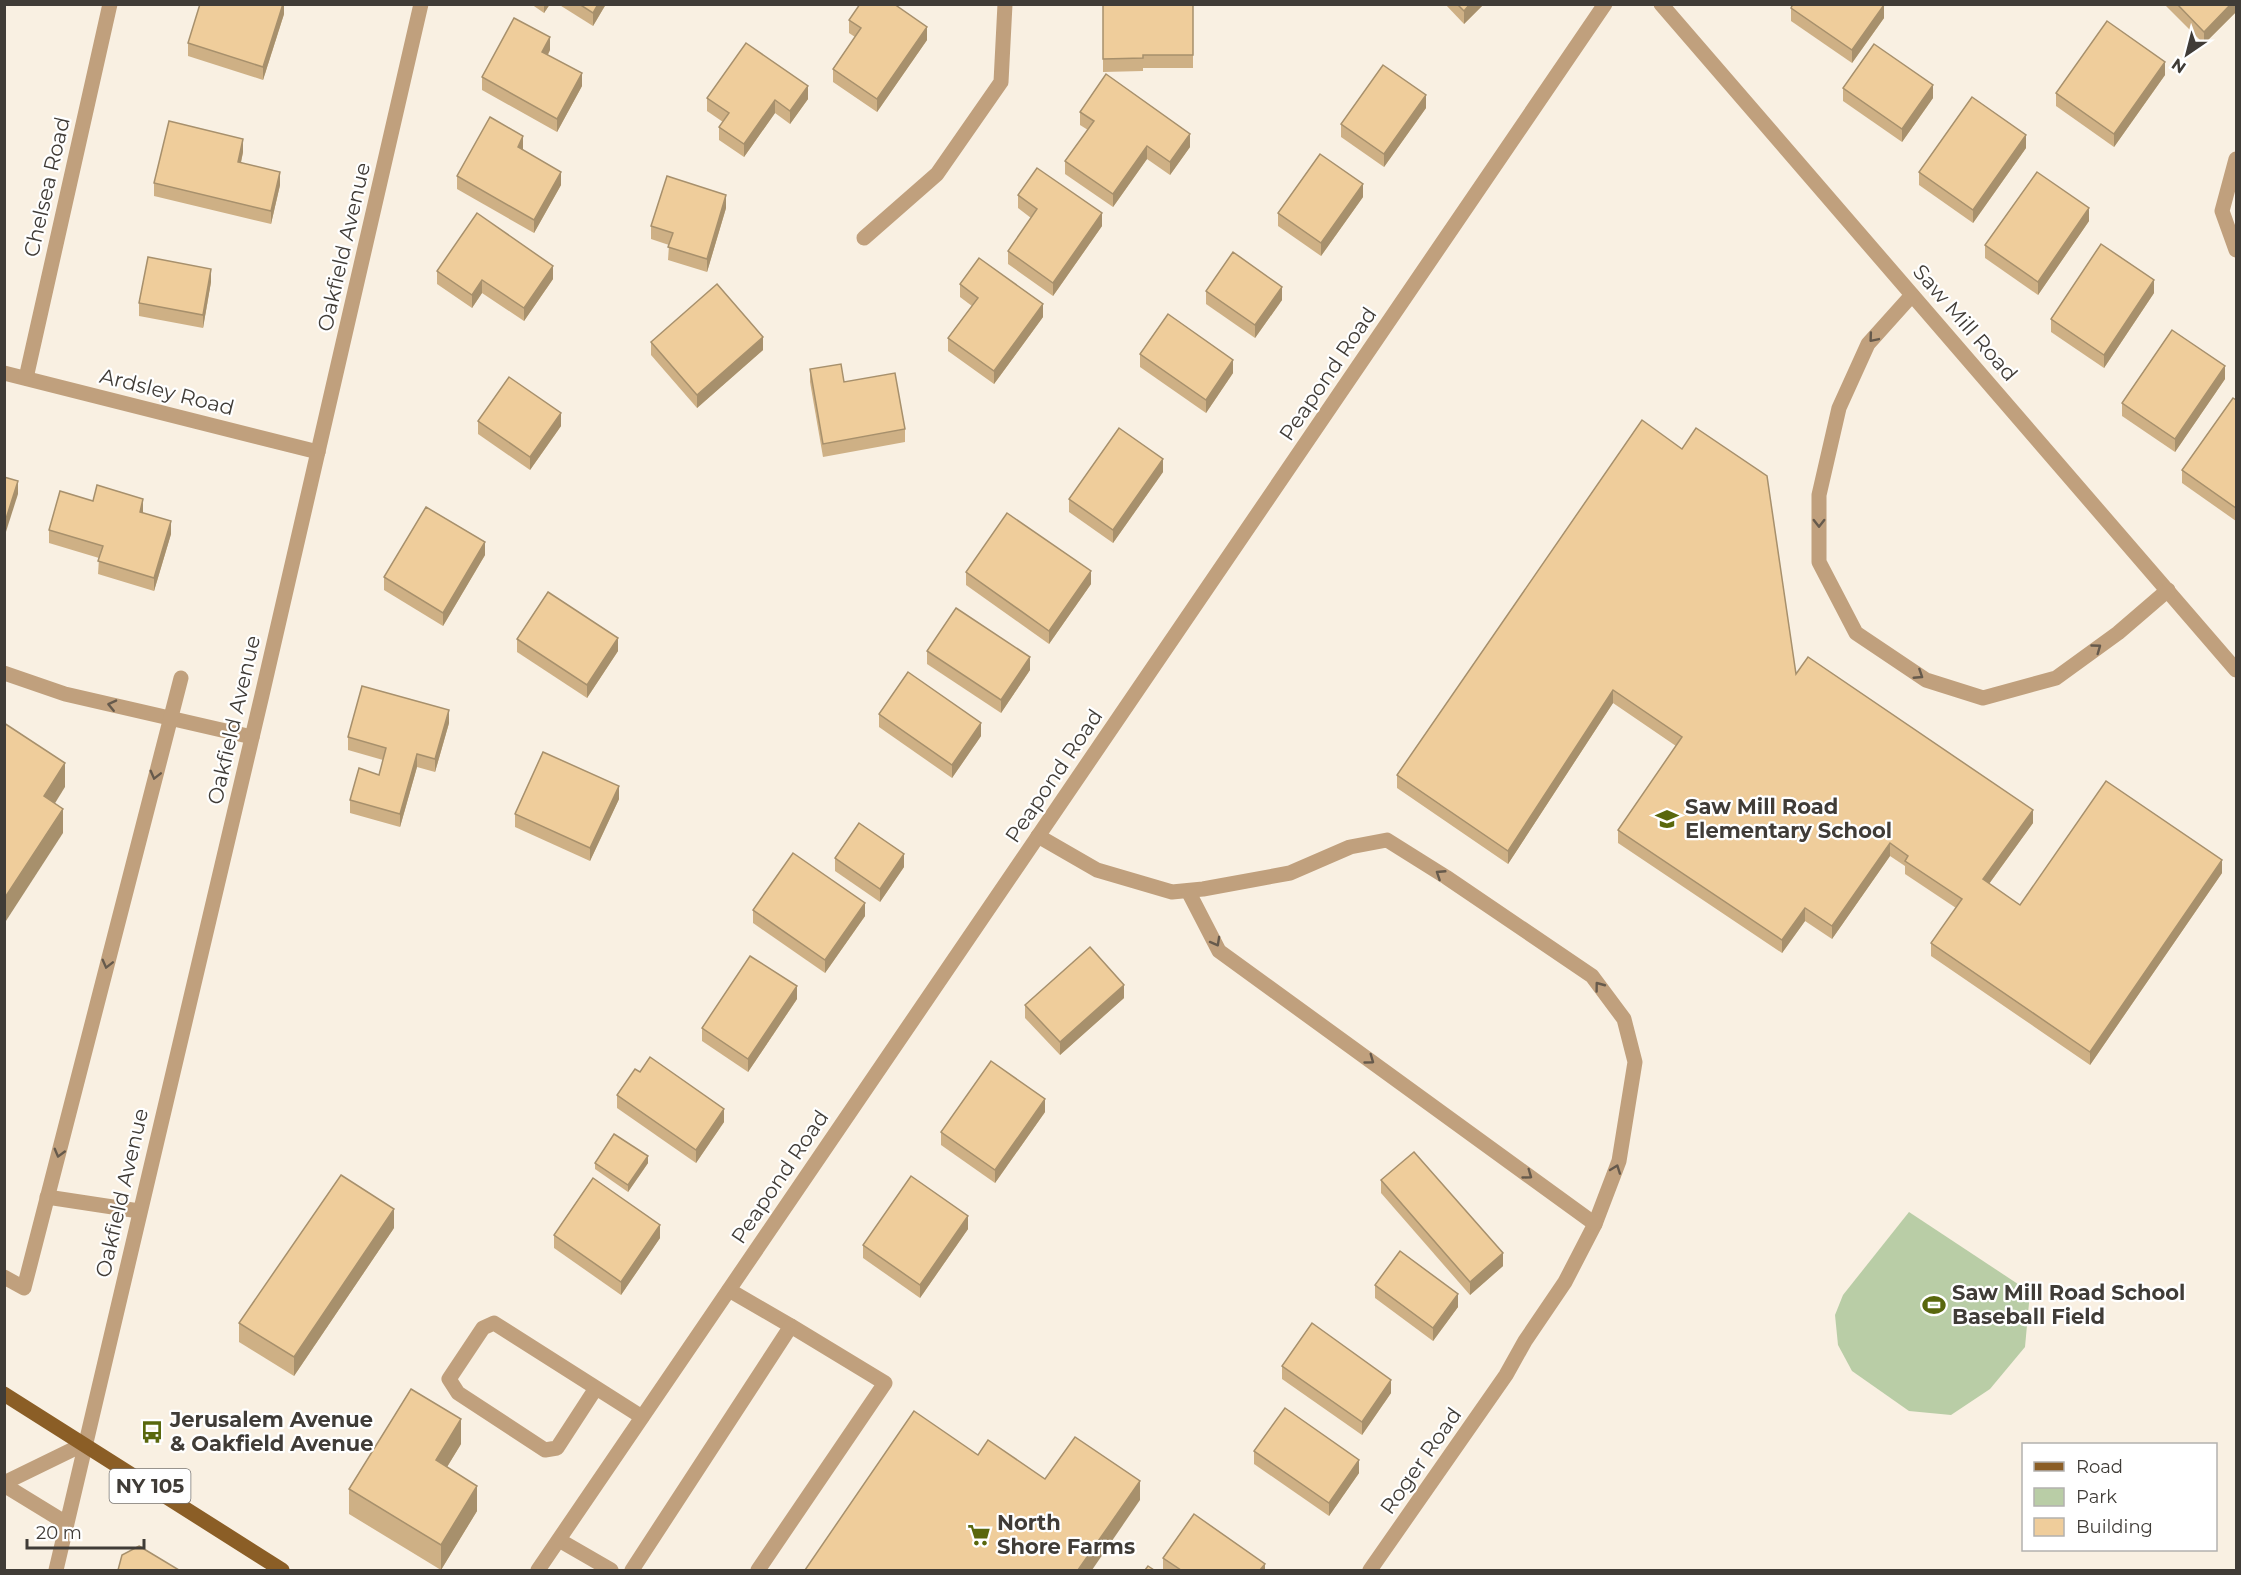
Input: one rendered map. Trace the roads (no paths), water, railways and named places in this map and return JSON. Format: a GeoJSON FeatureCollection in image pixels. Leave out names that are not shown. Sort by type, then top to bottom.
{"type":"FeatureCollection","features":[{"type":"Feature","properties":{"kind":"main road","name":"NY 105"},"geometry":{"type":"LineString","coordinates":[[4,1394],[282,1570]]}},
{"type":"Feature","properties":{"kind":"street","name":"Chelsea Road"},"geometry":{"type":"LineString","coordinates":[[26,378],[110,4]]}},
{"type":"Feature","properties":{"kind":"street","name":"Oakfield Avenue"},"geometry":{"type":"LineString","coordinates":[[56,1570],[421,4]]}},
{"type":"Feature","properties":{"kind":"street"},"geometry":{"type":"LineString","coordinates":[[864,238],[937,174],[1001,82],[1005,4]]}},
{"type":"Feature","properties":{"kind":"street","name":"Peapond Road"},"geometry":{"type":"LineString","coordinates":[[538,1570],[1605,4]]}},
{"type":"Feature","properties":{"kind":"street","name":"Saw Mill Road"},"geometry":{"type":"LineString","coordinates":[[1661,4],[2236,670]]}},
{"type":"Feature","properties":{"kind":"street"},"geometry":{"type":"LineString","coordinates":[[2236,159],[2222,211],[2236,250]]}},
{"type":"Feature","properties":{"kind":"street"},"geometry":{"type":"LineString","coordinates":[[1912,295],[1868,344],[1839,408],[1819,495],[1819,562],[1856,633],[1926,680],[1983,698],[2056,678],[2118,633],[2168,590]]}},
{"type":"Feature","properties":{"kind":"street","name":"Ardsley Road"},"geometry":{"type":"LineString","coordinates":[[4,373],[318,452]]}},
{"type":"Feature","properties":{"kind":"street"},"geometry":{"type":"LineString","coordinates":[[4,673],[65,694],[252,737]]}},
{"type":"Feature","properties":{"kind":"street"},"geometry":{"type":"LineString","coordinates":[[4,1277],[24,1288],[181,678]]}},
{"type":"Feature","properties":{"kind":"street"},"geometry":{"type":"LineString","coordinates":[[1038,836],[1097,870],[1172,892],[1188,891],[1220,951],[1595,1224]]}},
{"type":"Feature","properties":{"kind":"street","name":"Roger Road"},"geometry":{"type":"LineString","coordinates":[[1188,891],[1290,873],[1350,847],[1387,840],[1592,976],[1624,1019],[1635,1062],[1619,1161],[1595,1224],[1565,1282],[1525,1341],[1506,1375],[1370,1570]]}},
{"type":"Feature","properties":{"kind":"street"},"geometry":{"type":"LineString","coordinates":[[47,1197],[139,1211]]}},
{"type":"Feature","properties":{"kind":"street"},"geometry":{"type":"LineString","coordinates":[[729,1290],[885,1383],[758,1570]]}},
{"type":"Feature","properties":{"kind":"street"},"geometry":{"type":"LineString","coordinates":[[596,1388],[557,1448],[545,1450],[458,1393],[449,1379],[483,1328],[494,1323],[642,1417]]}},
{"type":"Feature","properties":{"kind":"street"},"geometry":{"type":"LineString","coordinates":[[632,1570],[791,1326]]}},
{"type":"Feature","properties":{"kind":"street"},"geometry":{"type":"LineString","coordinates":[[4,1484],[84,1444]]}},
{"type":"Feature","properties":{"kind":"street"},"geometry":{"type":"LineString","coordinates":[[4,1484],[66,1523]]}},
{"type":"Feature","properties":{"kind":"street"},"geometry":{"type":"LineString","coordinates":[[559,1540],[611,1570]]}},
{"type":"Feature","properties":{"kind":"place","name":"Saw Mill Road Elementary School"},"geometry":{"type":"Point","coordinates":[1667,819]}},
{"type":"Feature","properties":{"kind":"place","name":"Saw Mill Road School Baseball Field"},"geometry":{"type":"Point","coordinates":[1934,1305]}},
{"type":"Feature","properties":{"kind":"place","name":"Jerusalem Avenue & Oakfield Avenue"},"geometry":{"type":"Point","coordinates":[152,1432]}},
{"type":"Feature","properties":{"kind":"place","name":"North Shore Farms"},"geometry":{"type":"Point","coordinates":[979,1535]}}]}
